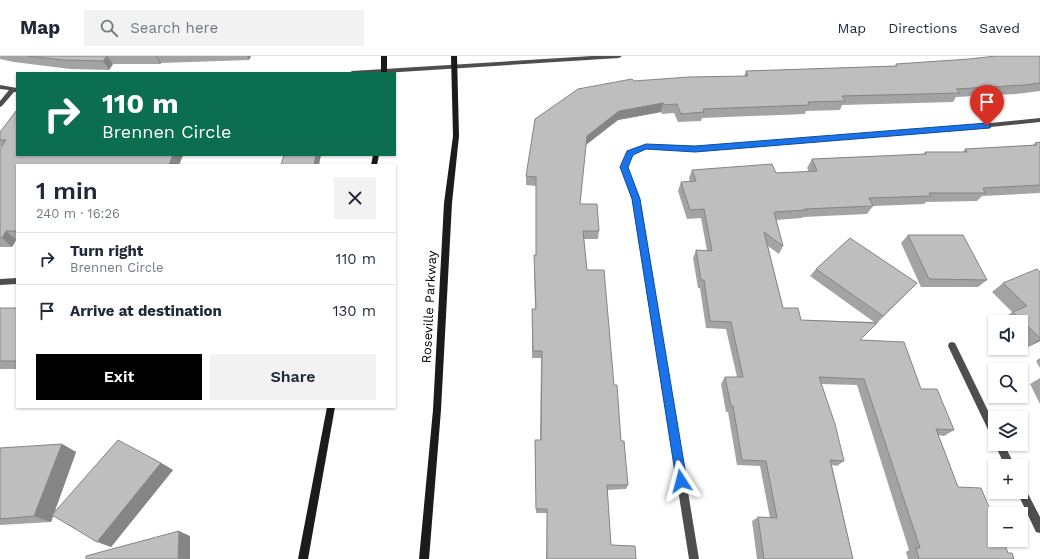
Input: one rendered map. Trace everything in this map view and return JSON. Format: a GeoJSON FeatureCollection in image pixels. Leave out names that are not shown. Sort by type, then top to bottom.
{"type":"FeatureCollection","features":[{"type":"Feature","properties":{"kind":"main road"},"geometry":{"type":"LineString","coordinates":[[384,56],[384,72]]}},
{"type":"Feature","properties":{"kind":"main road","name":"Roseville Parkway"},"geometry":{"type":"LineString","coordinates":[[424,559],[437,410],[448,203],[456,136],[454,56]]}},
{"type":"Feature","properties":{"kind":"main road"},"geometry":{"type":"LineString","coordinates":[[303,559],[331,408]]}},
{"type":"Feature","properties":{"kind":"street"},"geometry":{"type":"LineString","coordinates":[[384,72],[619,56]]}},
{"type":"Feature","properties":{"kind":"street"},"geometry":{"type":"LineString","coordinates":[[0,87],[15,90]]}},
{"type":"Feature","properties":{"kind":"street"},"geometry":{"type":"LineString","coordinates":[[0,106],[15,90]]}},
{"type":"Feature","properties":{"kind":"street"},"geometry":{"type":"LineString","coordinates":[[694,559],[636,199],[624,167],[630,153],[646,147],[695,149],[951,129],[1040,120]]}},
{"type":"Feature","properties":{"kind":"street"},"geometry":{"type":"LineString","coordinates":[[0,282],[16,281]]}},
{"type":"Feature","properties":{"kind":"street"},"geometry":{"type":"LineString","coordinates":[[952,346],[988,421]]}},
{"type":"Feature","properties":{"kind":"street"},"geometry":{"type":"LineString","coordinates":[[1026,499],[1040,528]]}},
{"type":"Feature","properties":{"kind":"building"},"geometry":{"type":"Polygon","coordinates":[[[28,56],[107,56],[103,61],[64,60],[28,56]]]}},
{"type":"Feature","properties":{"kind":"building"},"geometry":{"type":"Polygon","coordinates":[[[996,56],[1040,56],[1040,83],[956,89],[960,93],[842,96],[845,101],[808,102],[809,105],[703,109],[704,112],[681,114],[677,104],[664,105],[663,103],[619,111],[587,136],[580,204],[597,204],[599,231],[583,231],[587,270],[604,270],[614,385],[617,385],[621,441],[624,441],[628,485],[607,485],[611,545],[635,546],[636,559],[547,559],[547,509],[536,509],[535,440],[541,440],[542,351],[533,351],[532,309],[536,309],[534,255],[536,255],[536,177],[526,176],[535,119],[578,89],[632,79],[634,81],[689,77],[748,76],[746,71],[897,66],[896,64],[996,56]]]}},
{"type":"Feature","properties":{"kind":"building"},"geometry":{"type":"Polygon","coordinates":[[[16,111],[16,156],[173,156],[169,164],[16,164],[16,231],[6,231],[2,238],[0,238],[0,149],[6,140],[0,140],[0,132],[16,111]]]}},
{"type":"Feature","properties":{"kind":"building"},"geometry":{"type":"Polygon","coordinates":[[[1040,142],[1040,185],[983,188],[985,193],[929,193],[931,196],[869,198],[873,206],[774,212],[783,246],[764,232],[783,308],[798,308],[801,320],[877,323],[860,340],[904,342],[921,389],[937,389],[954,430],[936,429],[958,487],[981,488],[989,507],[988,547],[1006,547],[1008,553],[1012,553],[1014,559],[919,559],[916,548],[920,548],[864,379],[819,377],[835,424],[844,461],[830,460],[853,559],[764,559],[758,517],[777,518],[766,461],[742,460],[733,406],[731,406],[725,377],[743,377],[731,322],[710,321],[704,280],[701,280],[696,250],[712,251],[704,209],[690,210],[681,182],[696,181],[692,170],[772,164],[776,173],[817,171],[812,159],[926,154],[925,152],[967,152],[965,149],[1037,145],[1035,143],[1040,142]]]}},
{"type":"Feature","properties":{"kind":"building"},"geometry":{"type":"Polygon","coordinates":[[[284,156],[316,156],[314,164],[281,164],[284,156]]]}},
{"type":"Feature","properties":{"kind":"building"},"geometry":{"type":"Polygon","coordinates":[[[908,235],[963,235],[987,280],[929,279],[908,235]]]}},
{"type":"Feature","properties":{"kind":"building"},"geometry":{"type":"Polygon","coordinates":[[[850,238],[917,283],[883,316],[816,269],[850,238]]]}},
{"type":"Feature","properties":{"kind":"building"},"geometry":{"type":"Polygon","coordinates":[[[1037,269],[1040,272],[1040,338],[1028,326],[1028,315],[1016,315],[1013,312],[1027,306],[1003,283],[1037,269]]]}},
{"type":"Feature","properties":{"kind":"building"},"geometry":{"type":"Polygon","coordinates":[[[0,308],[16,308],[16,361],[0,361],[0,308]]]}},
{"type":"Feature","properties":{"kind":"building"},"geometry":{"type":"Polygon","coordinates":[[[118,440],[161,463],[97,542],[52,515],[118,440]]]}},
{"type":"Feature","properties":{"kind":"building"},"geometry":{"type":"Polygon","coordinates":[[[62,444],[34,516],[0,519],[0,448],[62,444]]]}},
{"type":"Feature","properties":{"kind":"building"},"geometry":{"type":"Polygon","coordinates":[[[179,531],[178,559],[86,559],[86,556],[179,531]]]}},
{"type":"Feature","properties":{"kind":"route"},"geometry":{"type":"LineString","coordinates":[[681,481],[636,199],[624,167],[630,153],[646,147],[695,149],[987,126]]}}]}
